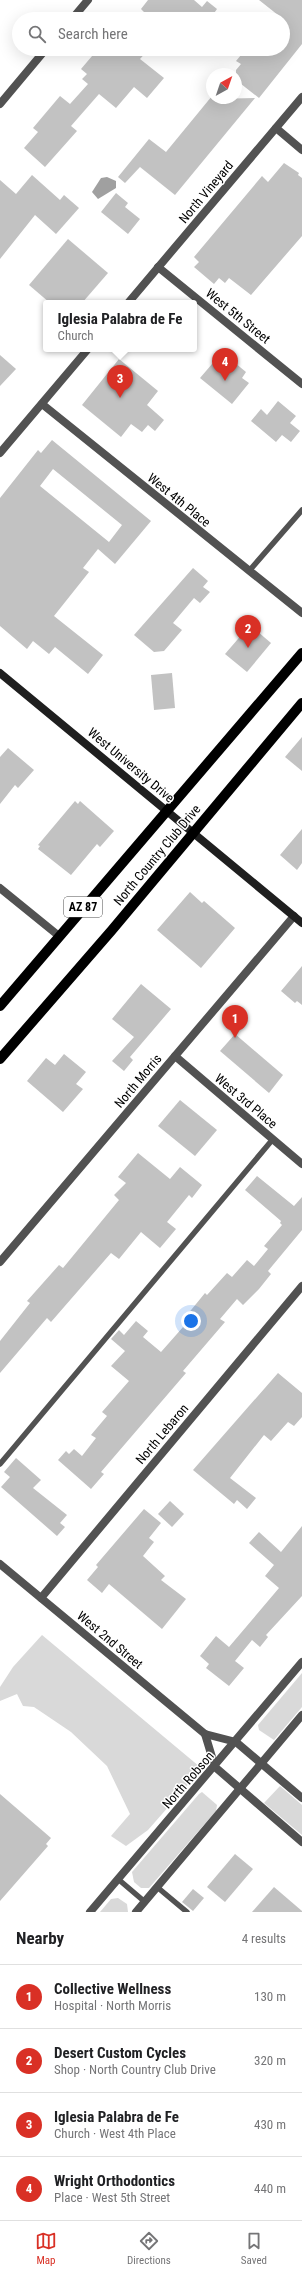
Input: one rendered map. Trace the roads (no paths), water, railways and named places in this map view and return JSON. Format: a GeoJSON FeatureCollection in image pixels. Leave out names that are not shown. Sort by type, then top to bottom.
{"type":"FeatureCollection","features":[{"type":"Feature","properties":{"kind":"main road","name":"North Country Club Drive"},"geometry":{"type":"LineString","coordinates":[[0,1006],[146,832],[168,811],[302,653]]}},
{"type":"Feature","properties":{"kind":"main road","name":"West University Drive"},"geometry":{"type":"LineString","coordinates":[[0,673],[302,922]]}},
{"type":"Feature","properties":{"kind":"main road","name":"North Country Club Drive"},"geometry":{"type":"LineString","coordinates":[[0,1059],[107,936],[302,703]]}},
{"type":"Feature","properties":{"kind":"street"},"geometry":{"type":"LineString","coordinates":[[78,12],[88,0]]}},
{"type":"Feature","properties":{"kind":"street"},"geometry":{"type":"LineString","coordinates":[[0,104],[40,56]]}},
{"type":"Feature","properties":{"kind":"street","name":"North Vineyard"},"geometry":{"type":"LineString","coordinates":[[130,300],[302,97]]}},
{"type":"Feature","properties":{"kind":"street"},"geometry":{"type":"LineString","coordinates":[[276,128],[302,150]]}},
{"type":"Feature","properties":{"kind":"street","name":"West 5th Street"},"geometry":{"type":"LineString","coordinates":[[158,267],[302,384]]}},
{"type":"Feature","properties":{"kind":"street"},"geometry":{"type":"LineString","coordinates":[[0,453],[85,352]]}},
{"type":"Feature","properties":{"kind":"street","name":"West 4th Place"},"geometry":{"type":"LineString","coordinates":[[42,404],[302,614]]}},
{"type":"Feature","properties":{"kind":"street"},"geometry":{"type":"LineString","coordinates":[[0,888],[58,936]]}},
{"type":"Feature","properties":{"kind":"street","name":"North Morris"},"geometry":{"type":"LineString","coordinates":[[0,1262],[294,916]]}},
{"type":"Feature","properties":{"kind":"street","name":"West 3rd Place"},"geometry":{"type":"LineString","coordinates":[[175,1056],[302,1164]]}},
{"type":"Feature","properties":{"kind":"street","name":"North Lebaron"},"geometry":{"type":"LineString","coordinates":[[41,1598],[302,1286]]}},
{"type":"Feature","properties":{"kind":"street","name":"West 2nd Street"},"geometry":{"type":"LineString","coordinates":[[0,1564],[205,1734],[236,1742],[302,1798]]}},
{"type":"Feature","properties":{"kind":"street","name":"North Robson"},"geometry":{"type":"LineString","coordinates":[[90,1912],[236,1742],[302,1662]]}},
{"type":"Feature","properties":{"kind":"street"},"geometry":{"type":"LineString","coordinates":[[136,1912],[302,1715]]}},
{"type":"Feature","properties":{"kind":"street"},"geometry":{"type":"LineString","coordinates":[[205,1734],[214,1767],[302,1842]]}},
{"type":"Feature","properties":{"kind":"lane"},"geometry":{"type":"LineString","coordinates":[[249,571],[302,510]]}},
{"type":"Feature","properties":{"kind":"lane"},"geometry":{"type":"LineString","coordinates":[[0,1464],[273,1140]]}},
{"type":"Feature","properties":{"kind":"lane"},"geometry":{"type":"LineString","coordinates":[[118,1879],[145,1902]]}},
{"type":"Feature","properties":{"kind":"lane"},"geometry":{"type":"LineString","coordinates":[[157,1887],[187,1912]]}},
{"type":"Feature","properties":{"kind":"place","name":"Wright Orthodontics"},"geometry":{"type":"Point","coordinates":[225,381]}},
{"type":"Feature","properties":{"kind":"place","name":"Iglesia Palabra de Fe"},"geometry":{"type":"Point","coordinates":[120,398]}},
{"type":"Feature","properties":{"kind":"place","name":"Desert Custom Cycles"},"geometry":{"type":"Point","coordinates":[248,648]}},
{"type":"Feature","properties":{"kind":"place","name":"Collective Wellness"},"geometry":{"type":"Point","coordinates":[235,1038]}}]}
